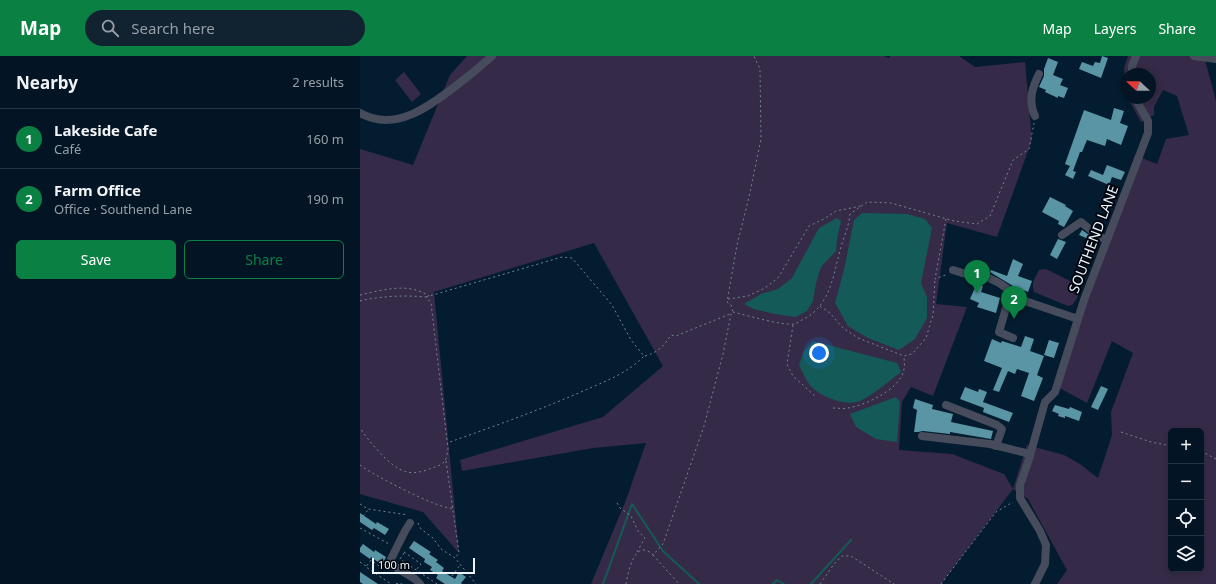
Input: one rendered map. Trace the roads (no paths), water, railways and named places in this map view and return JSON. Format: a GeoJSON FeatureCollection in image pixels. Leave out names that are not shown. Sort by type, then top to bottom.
{"type":"FeatureCollection","features":[{"type":"Feature","properties":{"kind":"street"},"geometry":{"type":"LineString","coordinates":[[360,113],[374,119],[391,120],[407,117],[438,100],[492,56]]}},
{"type":"Feature","properties":{"kind":"street"},"geometry":{"type":"LineString","coordinates":[[1132,68],[1136,56]]}},
{"type":"Feature","properties":{"kind":"street"},"geometry":{"type":"LineString","coordinates":[[1194,56],[1216,59]]}},
{"type":"Feature","properties":{"kind":"street"},"geometry":{"type":"LineString","coordinates":[[1035,116],[1032,110],[1031,101],[1032,91],[1039,74]]}},
{"type":"Feature","properties":{"kind":"street","name":"SOUTHEND LANE"},"geometry":{"type":"LineString","coordinates":[[1035,584],[1045,564],[1046,545],[1040,531],[1020,498],[1020,485],[1045,402],[1055,392],[1078,319],[1148,133],[1148,121],[1138,104]]}},
{"type":"Feature","properties":{"kind":"street"},"geometry":{"type":"LineString","coordinates":[[1062,235],[1080,222],[1098,236],[1107,240]]}},
{"type":"Feature","properties":{"kind":"street"},"geometry":{"type":"LineString","coordinates":[[953,270],[969,275],[985,276],[999,283],[1025,301],[1078,319]]}},
{"type":"Feature","properties":{"kind":"street"},"geometry":{"type":"LineString","coordinates":[[1011,292],[999,332],[1013,338]]}},
{"type":"Feature","properties":{"kind":"street"},"geometry":{"type":"LineString","coordinates":[[946,405],[997,425],[1002,429],[996,446]]}},
{"type":"Feature","properties":{"kind":"street"},"geometry":{"type":"LineString","coordinates":[[922,436],[996,446],[1030,454]]}},
{"type":"Feature","properties":{"kind":"street"},"geometry":{"type":"LineString","coordinates":[[413,521],[389,563],[415,579],[420,584]]}},
{"type":"Feature","properties":{"kind":"waterway"},"geometry":{"type":"LineString","coordinates":[[603,584],[632,504],[663,551],[699,584]]}},
{"type":"Feature","properties":{"kind":"waterway"},"geometry":{"type":"LineString","coordinates":[[811,584],[851,540]]}},
{"type":"Feature","properties":{"kind":"waterway"},"geometry":{"type":"LineString","coordinates":[[773,584],[777,580],[784,584]]}},
{"type":"Feature","properties":{"kind":"place","name":"Lakeside Cafe"},"geometry":{"type":"Point","coordinates":[977,293]}},
{"type":"Feature","properties":{"kind":"place","name":"Farm Office"},"geometry":{"type":"Point","coordinates":[1014,319]}}]}
